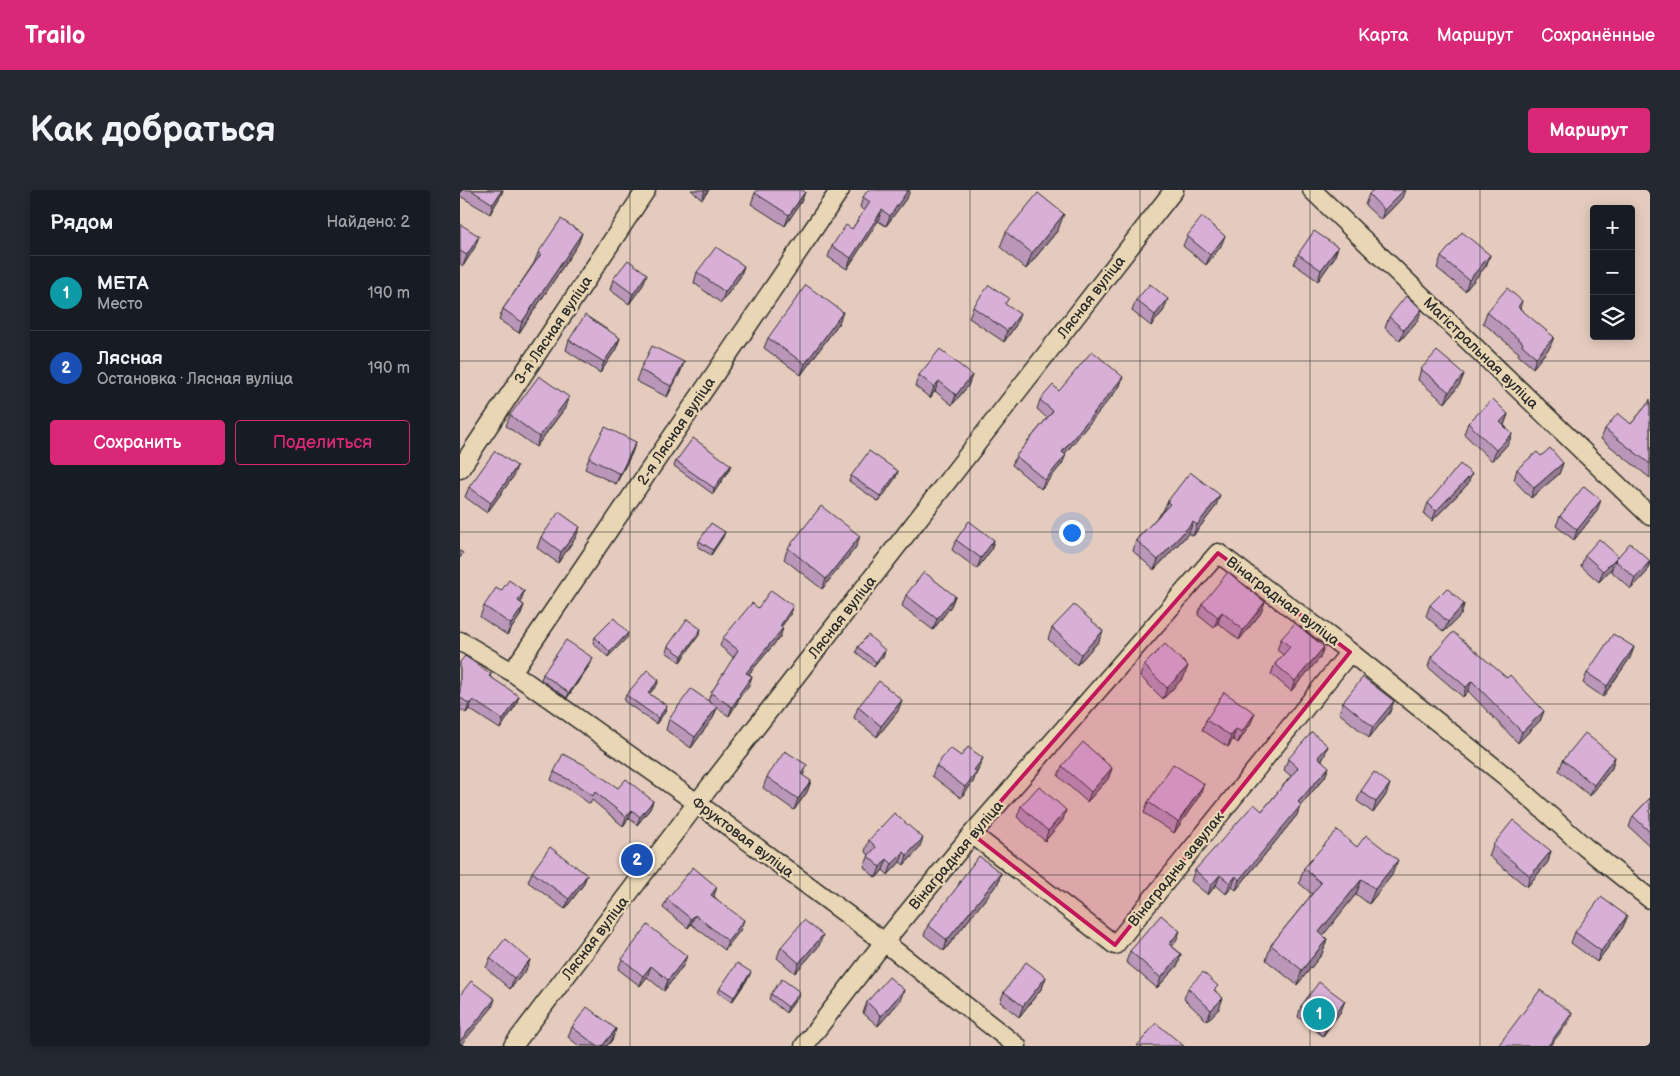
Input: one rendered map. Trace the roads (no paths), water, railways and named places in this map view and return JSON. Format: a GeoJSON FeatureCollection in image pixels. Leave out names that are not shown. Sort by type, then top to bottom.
{"type":"FeatureCollection","features":[{"type":"Feature","properties":{"kind":"street","name":"3-я Лясная вуліца"},"geometry":{"type":"LineString","coordinates":[[460,469],[646,190]]}},
{"type":"Feature","properties":{"kind":"street","name":"2-я Лясная вуліца"},"geometry":{"type":"LineString","coordinates":[[512,672],[840,190]]}},
{"type":"Feature","properties":{"kind":"street","name":"Лясная вуліца"},"geometry":{"type":"LineString","coordinates":[[513,1046],[697,803],[1174,190]]}},
{"type":"Feature","properties":{"kind":"street","name":"Магістральная вуліца"},"geometry":{"type":"LineString","coordinates":[[1312,190],[1650,516]]}},
{"type":"Feature","properties":{"kind":"street","name":"Вінаградная вуліца"},"geometry":{"type":"LineString","coordinates":[[804,1046],[884,942],[972,834],[1218,553],[1350,652],[1505,776],[1585,847],[1650,899]]}},
{"type":"Feature","properties":{"kind":"street","name":"Фруктовая вуліца"},"geometry":{"type":"LineString","coordinates":[[460,641],[512,672],[697,803],[884,942],[1017,1046]]}},
{"type":"Feature","properties":{"kind":"street","name":"Вінаградны завулак"},"geometry":{"type":"LineString","coordinates":[[972,834],[1115,945],[1350,652]]}},
{"type":"Feature","properties":{"kind":"place","name":"Лясная"},"geometry":{"type":"Point","coordinates":[637,860]}},
{"type":"Feature","properties":{"kind":"place","name":"МЕТА"},"geometry":{"type":"Point","coordinates":[1319,1014]}}]}
